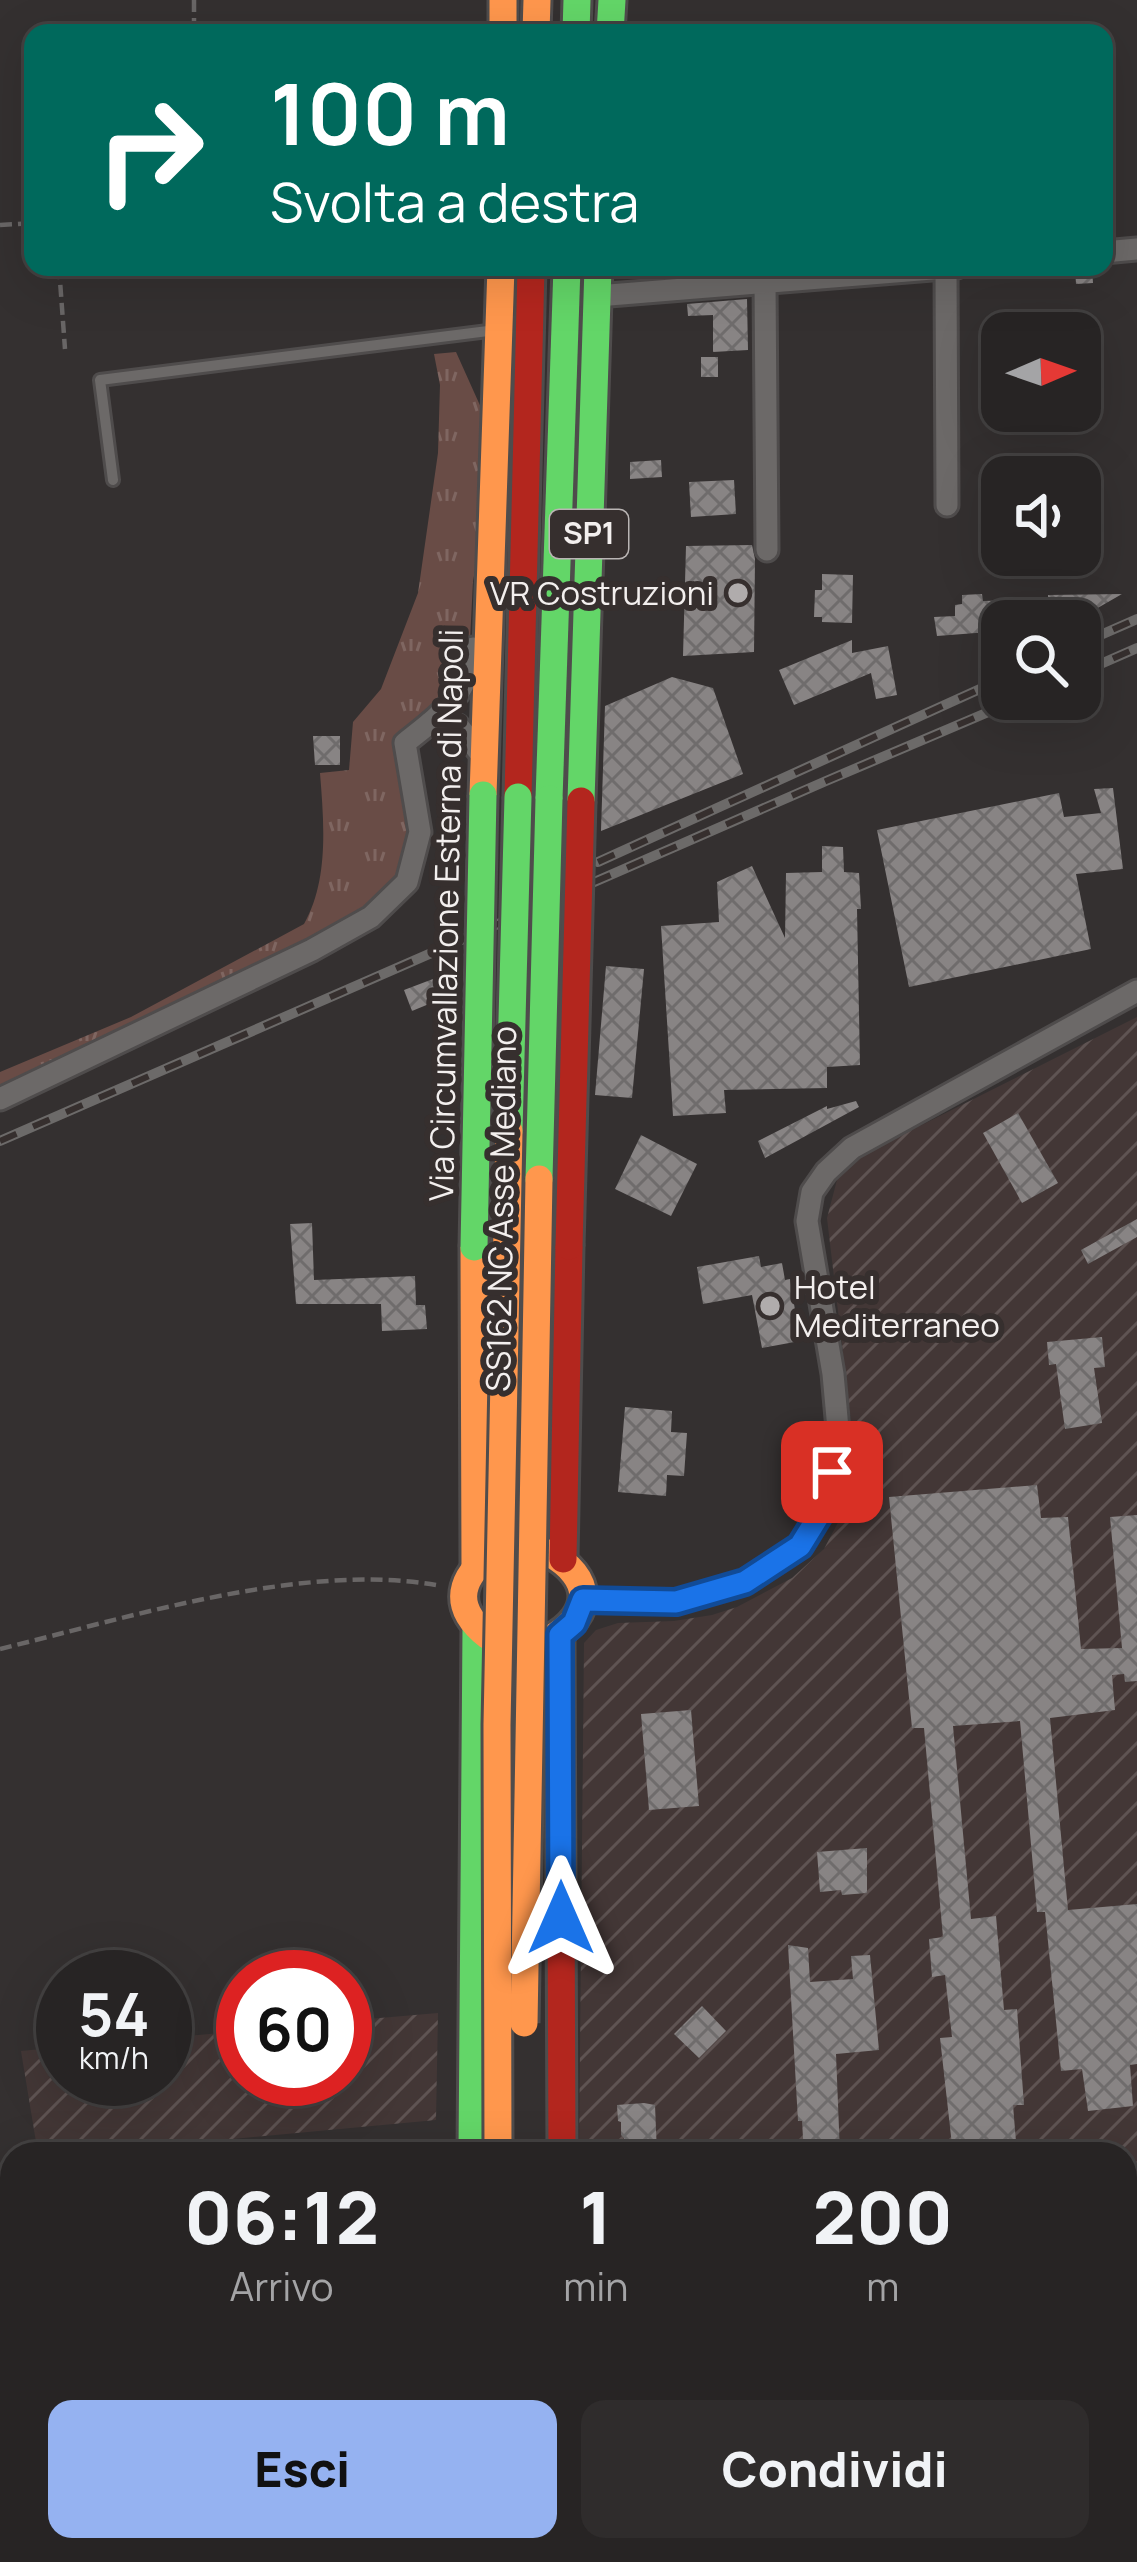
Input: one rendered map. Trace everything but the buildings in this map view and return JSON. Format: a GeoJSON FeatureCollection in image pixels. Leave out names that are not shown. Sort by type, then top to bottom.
{"type":"FeatureCollection","features":[{"type":"Feature","properties":{"kind":"main road","name":"Via Circumvallazione Esterna di Napoli"},"geometry":{"type":"LineString","coordinates":[[472,2142],[482,1632],[467,1617],[463,1589],[467,1575],[481,1561],[474,1247],[501,276]]}},
{"type":"Feature","properties":{"kind":"main road","name":"SS162 NC Asse Mediano"},"geometry":{"type":"LineString","coordinates":[[498,2142],[497,1725],[531,276]]}},
{"type":"Feature","properties":{"kind":"main road","name":"SS162 NC Asse Mediano"},"geometry":{"type":"LineString","coordinates":[[524,2142],[526,1723],[536,1246],[567,276]]}},
{"type":"Feature","properties":{"kind":"main road","name":"SP1"},"geometry":{"type":"LineString","coordinates":[[583,1600],[574,1568],[556,1556],[598,276]]}},
{"type":"Feature","properties":{"kind":"main road"},"geometry":{"type":"LineString","coordinates":[[562,2142],[555,1637],[574,1623],[583,1600]]}},
{"type":"Feature","properties":{"kind":"street"},"geometry":{"type":"LineString","coordinates":[[597,296],[849,276]]}},
{"type":"Feature","properties":{"kind":"street"},"geometry":{"type":"LineString","coordinates":[[946,276],[947,505]]}},
{"type":"Feature","properties":{"kind":"street"},"geometry":{"type":"LineString","coordinates":[[765,283],[767,550]]}},
{"type":"Feature","properties":{"kind":"street"},"geometry":{"type":"LineString","coordinates":[[0,1099],[312,950],[370,917],[407,882],[421,832],[405,743],[455,700],[472,670],[477,601],[491,561]]}},
{"type":"Feature","properties":{"kind":"street"},"geometry":{"type":"LineString","coordinates":[[430,723],[458,726],[484,759]]}},
{"type":"Feature","properties":{"kind":"street"},"geometry":{"type":"LineString","coordinates":[[583,1600],[676,1602],[745,1582],[800,1546],[826,1504],[838,1440],[833,1374],[807,1221],[812,1192],[852,1148],[1137,991]]}},
{"type":"Feature","properties":{"kind":"lane"},"geometry":{"type":"LineString","coordinates":[[113,481],[100,380],[500,330]]}},
{"type":"Feature","properties":{"kind":"path"},"geometry":{"type":"LineString","coordinates":[[60,276],[64,349]]}},
{"type":"Feature","properties":{"kind":"path"},"geometry":{"type":"LineString","coordinates":[[0,1649],[241,1592],[338,1580],[399,1578],[440,1585]]}},
{"type":"Feature","properties":{"kind":"shaded area"},"geometry":{"type":"Polygon","coordinates":[[[1137,1017],[1137,2142],[579,2142],[584,1643],[596,1630],[618,1623],[674,1621],[737,1607],[792,1578],[824,1549],[851,1498],[855,1455],[827,1218],[837,1180],[864,1154],[1137,1017]]]}},
{"type":"Feature","properties":{"kind":"shaded area"},"geometry":{"type":"Polygon","coordinates":[[[438,2013],[436,2120],[201,2142],[36,2142],[21,2051],[36,2050],[36,2106],[192,2106],[192,2036],[216,2033],[216,2106],[372,2106],[372,2019],[438,2013]]]}},
{"type":"Feature","properties":{"kind":"green space"},"geometry":{"type":"Polygon","coordinates":[[[456,352],[487,421],[482,535],[473,581],[469,660],[443,704],[413,723],[408,863],[371,907],[248,978],[0,1095],[0,1072],[131,1017],[304,924],[321,870],[320,773],[349,770],[353,722],[381,689],[418,593],[438,453],[440,385],[434,354],[456,352]]]}},
{"type":"Feature","properties":{"kind":"railway"},"geometry":{"type":"LineString","coordinates":[[1101,635],[1137,619]]}},
{"type":"Feature","properties":{"kind":"railway"},"geometry":{"type":"LineString","coordinates":[[1101,664],[1137,648]]}},
{"type":"Feature","properties":{"kind":"railway"},"geometry":{"type":"LineString","coordinates":[[598,862],[981,689]]}},
{"type":"Feature","properties":{"kind":"railway"},"geometry":{"type":"LineString","coordinates":[[0,1141],[981,715]]}},
{"type":"Feature","properties":{"kind":"traffic: fast"},"geometry":{"type":"LineString","coordinates":[[576,24],[577,0]]}},
{"type":"Feature","properties":{"kind":"traffic: fast"},"geometry":{"type":"LineString","coordinates":[[611,24],[612,0]]}},
{"type":"Feature","properties":{"kind":"traffic: fast"},"geometry":{"type":"LineString","coordinates":[[549,799],[567,276]]}},
{"type":"Feature","properties":{"kind":"traffic: fast"},"geometry":{"type":"LineString","coordinates":[[581,801],[598,276]]}},
{"type":"Feature","properties":{"kind":"traffic: fast"},"geometry":{"type":"LineString","coordinates":[[474,1247],[483,795]]}},
{"type":"Feature","properties":{"kind":"traffic: fast"},"geometry":{"type":"LineString","coordinates":[[509,1131],[518,797]]}},
{"type":"Feature","properties":{"kind":"traffic: fast"},"geometry":{"type":"LineString","coordinates":[[539,1179],[549,799]]}},
{"type":"Feature","properties":{"kind":"traffic: fast"},"geometry":{"type":"LineString","coordinates":[[472,2142],[476,1628]]}},
{"type":"Feature","properties":{"kind":"traffic: slow"},"geometry":{"type":"LineString","coordinates":[[503,0],[503,24]]}},
{"type":"Feature","properties":{"kind":"traffic: slow"},"geometry":{"type":"LineString","coordinates":[[536,24],[537,0]]}},
{"type":"Feature","properties":{"kind":"traffic: slow"},"geometry":{"type":"LineString","coordinates":[[483,795],[501,276]]}},
{"type":"Feature","properties":{"kind":"traffic: slow"},"geometry":{"type":"LineString","coordinates":[[498,2142],[497,1725],[509,1131]]}},
{"type":"Feature","properties":{"kind":"traffic: slow"},"geometry":{"type":"LineString","coordinates":[[524,2023],[539,1179]]}},
{"type":"Feature","properties":{"kind":"traffic: slow"},"geometry":{"type":"LineString","coordinates":[[474,1247],[475,1566]]}},
{"type":"Feature","properties":{"kind":"traffic: slow"},"geometry":{"type":"LineString","coordinates":[[549,1553],[574,1573],[583,1596],[575,1618],[550,1639]]}},
{"type":"Feature","properties":{"kind":"traffic: slow"},"geometry":{"type":"LineString","coordinates":[[488,1556],[470,1576],[464,1596],[470,1616],[488,1636]]}},
{"type":"Feature","properties":{"kind":"traffic: jam"},"geometry":{"type":"LineString","coordinates":[[518,797],[531,276]]}},
{"type":"Feature","properties":{"kind":"traffic: jam"},"geometry":{"type":"LineString","coordinates":[[569,1246],[581,801]]}},
{"type":"Feature","properties":{"kind":"traffic: jam"},"geometry":{"type":"LineString","coordinates":[[563,1559],[569,1246]]}},
{"type":"Feature","properties":{"kind":"traffic: jam"},"geometry":{"type":"LineString","coordinates":[[560,1635],[562,2142]]}},
{"type":"Feature","properties":{"kind":"place","name":"VR Costruzioni"},"geometry":{"type":"Point","coordinates":[738,593]}},
{"type":"Feature","properties":{"kind":"place","name":"Hotel Mediterraneo"},"geometry":{"type":"Point","coordinates":[770,1306]}},
{"type":"Feature","properties":{"kind":"route"},"geometry":{"type":"LineString","coordinates":[[561,1918],[560,1635],[574,1623],[583,1600],[676,1602],[745,1582],[800,1546],[826,1504],[832,1472]]}}]}
